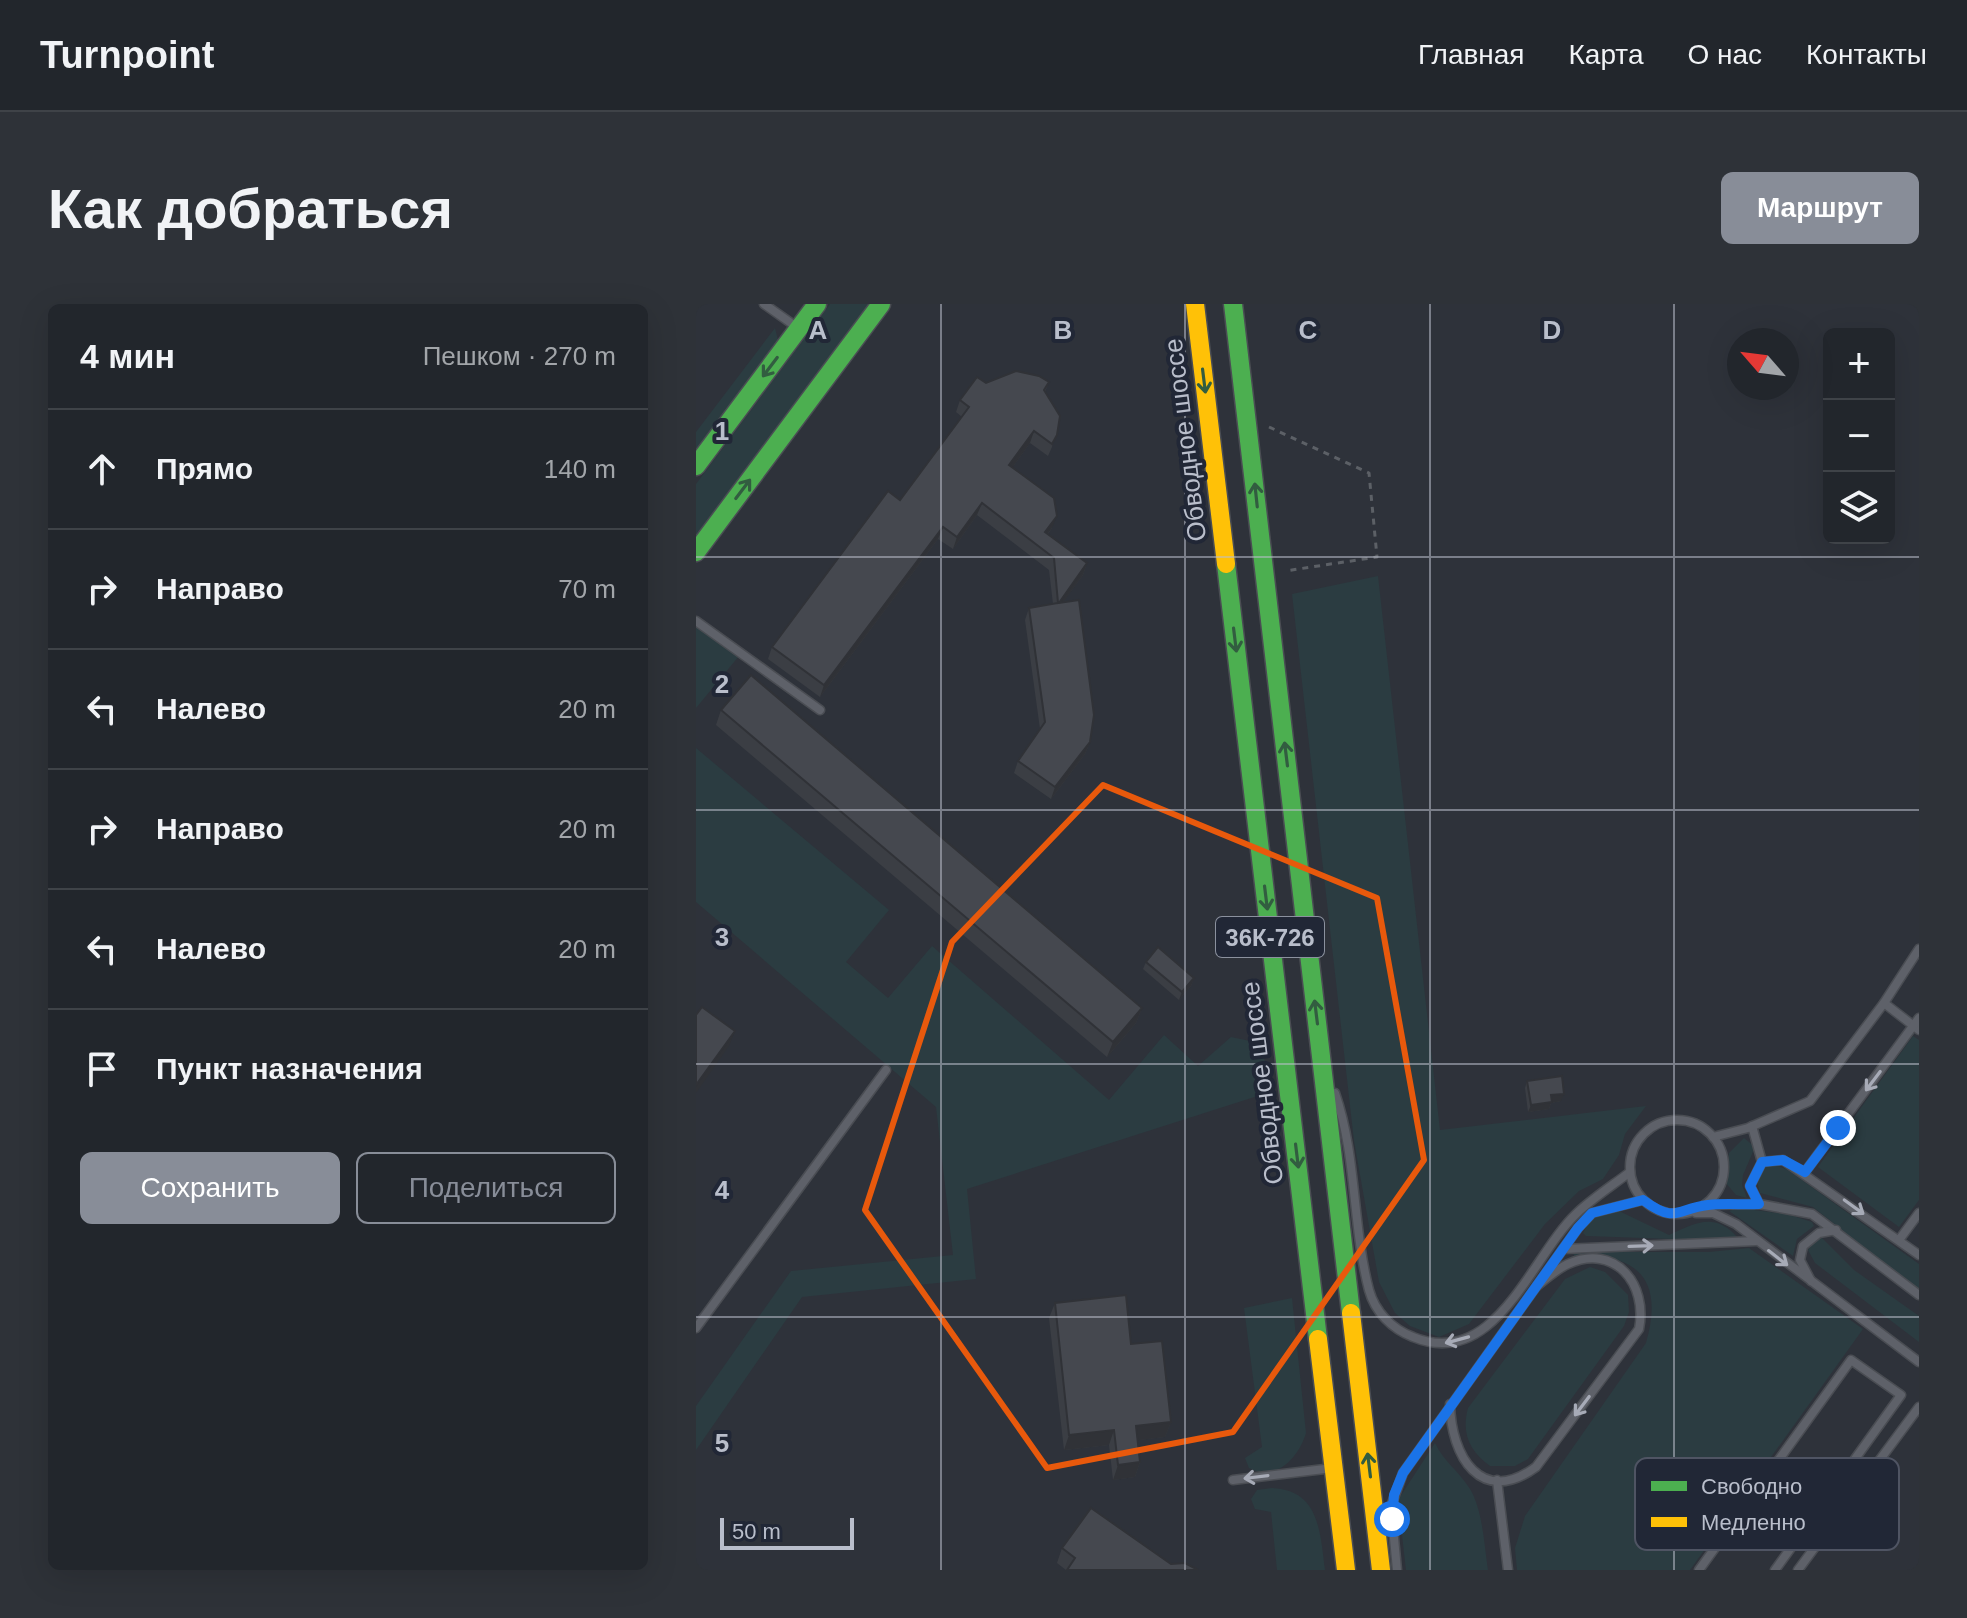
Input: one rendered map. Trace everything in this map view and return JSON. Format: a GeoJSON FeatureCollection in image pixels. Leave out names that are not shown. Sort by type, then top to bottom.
{"type":"FeatureCollection","features":[{"type":"Feature","properties":{"kind":"main road"},"geometry":{"type":"LineString","coordinates":[[696,466],[817,304]]}},
{"type":"Feature","properties":{"kind":"main road"},"geometry":{"type":"LineString","coordinates":[[696,552],[881,304]]}},
{"type":"Feature","properties":{"kind":"main road","name":"Обводное шоссе"},"geometry":{"type":"LineString","coordinates":[[1192,304],[1198,331],[1346,1570]]}},
{"type":"Feature","properties":{"kind":"main road","name":"36К-726"},"geometry":{"type":"LineString","coordinates":[[1233,304],[1381,1570]]}},
{"type":"Feature","properties":{"kind":"lane"},"geometry":{"type":"LineString","coordinates":[[764,304],[798,329]]}},
{"type":"Feature","properties":{"kind":"lane"},"geometry":{"type":"LineString","coordinates":[[696,621],[820,710]]}},
{"type":"Feature","properties":{"kind":"lane"},"geometry":{"type":"LineString","coordinates":[[1713,1137],[1752,1126],[1810,1101],[1884,1003],[1919,949]]}},
{"type":"Feature","properties":{"kind":"lane"},"geometry":{"type":"LineString","coordinates":[[1805,1172],[1917,1025],[1884,1003]]}},
{"type":"Feature","properties":{"kind":"lane"},"geometry":{"type":"LineString","coordinates":[[1321,1055],[1345,1122],[1370,1294],[1389,1324],[1423,1341],[1440,1344],[1478,1333],[1505,1309],[1576,1214],[1630,1172]]}},
{"type":"Feature","properties":{"kind":"lane"},"geometry":{"type":"LineString","coordinates":[[696,1328],[886,1070]]}},
{"type":"Feature","properties":{"kind":"lane"},"geometry":{"type":"LineString","coordinates":[[1687,1213],[1703,1205],[1718,1190],[1723,1177],[1721,1150],[1713,1137],[1689,1122],[1659,1124],[1637,1143],[1630,1172],[1643,1200],[1656,1209],[1687,1213],[1713,1213],[1736,1224],[1812,1285],[1919,1362]]}},
{"type":"Feature","properties":{"kind":"lane"},"geometry":{"type":"LineString","coordinates":[[1752,1126],[1762,1162],[1750,1186],[1759,1204]]}},
{"type":"Feature","properties":{"kind":"lane"},"geometry":{"type":"LineString","coordinates":[[1762,1162],[1783,1160],[1805,1172],[1919,1255]]}},
{"type":"Feature","properties":{"kind":"lane"},"geometry":{"type":"LineString","coordinates":[[1397,1570],[1392,1519],[1394,1495],[1403,1473],[1450,1404],[1592,1213],[1643,1200]]}},
{"type":"Feature","properties":{"kind":"lane"},"geometry":{"type":"LineString","coordinates":[[1703,1205],[1759,1204],[1812,1214],[1919,1295]]}},
{"type":"Feature","properties":{"kind":"lane"},"geometry":{"type":"LineString","coordinates":[[1899,1240],[1919,1213]]}},
{"type":"Feature","properties":{"kind":"lane"},"geometry":{"type":"LineString","coordinates":[[1812,1285],[1800,1260],[1803,1246],[1819,1233],[1836,1230]]}},
{"type":"Feature","properties":{"kind":"lane"},"geometry":{"type":"LineString","coordinates":[[1563,1249],[1756,1241]]}},
{"type":"Feature","properties":{"kind":"lane"},"geometry":{"type":"LineString","coordinates":[[1450,1404],[1457,1452],[1466,1465],[1479,1475],[1497,1480],[1524,1476],[1536,1467],[1630,1344],[1641,1319],[1640,1293],[1623,1270],[1603,1261],[1571,1262],[1537,1286]]}},
{"type":"Feature","properties":{"kind":"lane"},"geometry":{"type":"LineString","coordinates":[[1780,1458],[1851,1360],[1901,1395],[1856,1458]]}},
{"type":"Feature","properties":{"kind":"lane"},"geometry":{"type":"LineString","coordinates":[[1883,1458],[1917,1414]]}},
{"type":"Feature","properties":{"kind":"lane"},"geometry":{"type":"LineString","coordinates":[[1233,1480],[1333,1468]]}},
{"type":"Feature","properties":{"kind":"lane"},"geometry":{"type":"LineString","coordinates":[[1497,1480],[1508,1570]]}},
{"type":"Feature","properties":{"kind":"lane"},"geometry":{"type":"LineString","coordinates":[[1699,1570],[1713,1550]]}},
{"type":"Feature","properties":{"kind":"lane"},"geometry":{"type":"LineString","coordinates":[[1775,1570],[1789,1550]]}},
{"type":"Feature","properties":{"kind":"lane"},"geometry":{"type":"LineString","coordinates":[[1798,1570],[1813,1550]]}},
{"type":"Feature","properties":{"kind":"path"},"geometry":{"type":"LineString","coordinates":[[1247,417],[1369,473],[1377,557],[1265,574]]}},
{"type":"Feature","properties":{"kind":"highlighted area"},"geometry":{"type":"Polygon","coordinates":[[[1103,785],[1377,898],[1424,1160],[1233,1432],[1047,1468],[865,1210],[952,942],[1103,785]]]}},
{"type":"Feature","properties":{"kind":"shaded area"},"geometry":{"type":"Polygon","coordinates":[[[830,304],[871,304],[696,542],[696,484],[830,304]]]}},
{"type":"Feature","properties":{"kind":"shaded area"},"geometry":{"type":"Polygon","coordinates":[[[775,328],[778,340],[696,454],[696,432],[775,328]]]}},
{"type":"Feature","properties":{"kind":"shaded area"},"geometry":{"type":"Polygon","coordinates":[[[1378,576],[1440,1130],[1646,1106],[1625,1134],[1619,1155],[1603,1179],[1579,1191],[1545,1224],[1469,1324],[1439,1337],[1410,1326],[1395,1313],[1379,1282],[1354,1141],[1292,594],[1378,576]]]}},
{"type":"Feature","properties":{"kind":"shaded area"},"geometry":{"type":"Polygon","coordinates":[[[696,625],[739,656],[696,708],[696,625]]]}},
{"type":"Feature","properties":{"kind":"shaded area"},"geometry":{"type":"Polygon","coordinates":[[[696,748],[889,910],[846,962],[888,998],[932,946],[1109,1100],[1164,1035],[1198,1066],[1231,1037],[1250,1041],[1264,1054],[1267,1093],[967,1189],[976,1279],[802,1297],[696,1450],[696,1406],[791,1271],[953,1255],[936,1107],[696,902],[696,748]]]}},
{"type":"Feature","properties":{"kind":"shaded area"},"geometry":{"type":"Polygon","coordinates":[[[1913,1036],[1919,1040],[1919,1200],[1899,1227],[1818,1167],[1913,1036]]]}},
{"type":"Feature","properties":{"kind":"shaded area"},"geometry":{"type":"Polygon","coordinates":[[[1744,1138],[1755,1147],[1743,1175],[1742,1185],[1747,1198],[1736,1195],[1726,1183],[1729,1153],[1744,1138]]]}},
{"type":"Feature","properties":{"kind":"shaded area"},"geometry":{"type":"Polygon","coordinates":[[[1773,1164],[1788,1170],[1919,1264],[1919,1291],[1813,1207],[1760,1193],[1756,1178],[1765,1167],[1773,1164]]]}},
{"type":"Feature","properties":{"kind":"shaded area"},"geometry":{"type":"Polygon","coordinates":[[[1738,1208],[1787,1214],[1812,1222],[1814,1226],[1797,1239],[1793,1256],[1729,1211],[1738,1208]]]}},
{"type":"Feature","properties":{"kind":"shaded area"},"geometry":{"type":"Polygon","coordinates":[[[1610,1210],[1619,1211],[1669,1235],[1695,1224],[1712,1222],[1720,1224],[1737,1237],[1730,1241],[1586,1236],[1583,1233],[1590,1220],[1610,1210]]]}},
{"type":"Feature","properties":{"kind":"shaded area"},"geometry":{"type":"Polygon","coordinates":[[[1822,1238],[1854,1270],[1919,1316],[1919,1342],[1815,1263],[1808,1250],[1816,1239],[1822,1238]]]}},
{"type":"Feature","properties":{"kind":"shaded area"},"geometry":{"type":"Polygon","coordinates":[[[1749,1248],[1863,1329],[1770,1458],[1635,1458],[1635,1550],[1704,1550],[1690,1570],[1517,1570],[1515,1548],[1525,1516],[1646,1343],[1651,1321],[1652,1303],[1641,1275],[1616,1260],[1575,1257],[1572,1252],[1709,1252],[1749,1248]]]}},
{"type":"Feature","properties":{"kind":"shaded area"},"geometry":{"type":"Polygon","coordinates":[[[1590,1267],[1605,1272],[1628,1295],[1629,1312],[1624,1326],[1528,1459],[1515,1466],[1490,1466],[1469,1441],[1466,1426],[1468,1408],[1565,1279],[1590,1267]]]}},
{"type":"Feature","properties":{"kind":"shaded area"},"geometry":{"type":"Polygon","coordinates":[[[1292,1298],[1306,1433],[1298,1451],[1285,1465],[1277,1470],[1259,1472],[1249,1468],[1245,1458],[1262,1447],[1244,1308],[1292,1298]]]}},
{"type":"Feature","properties":{"kind":"shaded area"},"geometry":{"type":"Polygon","coordinates":[[[1435,1443],[1466,1483],[1478,1507],[1488,1570],[1406,1570],[1398,1500],[1435,1443]]]}},
{"type":"Feature","properties":{"kind":"shaded area"},"geometry":{"type":"Polygon","coordinates":[[[1272,1488],[1300,1496],[1309,1505],[1319,1528],[1325,1570],[1277,1570],[1271,1512],[1255,1509],[1251,1499],[1257,1490],[1272,1488]]]}},
{"type":"Feature","properties":{"kind":"building"},"geometry":{"type":"Polygon","coordinates":[[[1016,371],[1039,376],[1049,382],[1044,390],[1060,416],[1052,444],[1034,431],[1009,465],[1054,498],[1057,516],[1045,532],[1087,563],[1059,603],[1079,600],[1094,715],[1090,742],[1055,787],[1018,761],[1045,722],[1029,608],[1058,603],[1054,558],[982,503],[957,537],[943,527],[824,685],[772,647],[888,491],[900,500],[969,407],[960,400],[977,377],[986,383],[1016,371]]]}},
{"type":"Feature","properties":{"kind":"building"},"geometry":{"type":"Polygon","coordinates":[[[751,675],[1142,1008],[1113,1042],[721,710],[751,675]]]}},
{"type":"Feature","properties":{"kind":"building"},"geometry":{"type":"Polygon","coordinates":[[[1158,947],[1194,978],[1182,992],[1146,962],[1158,947]]]}},
{"type":"Feature","properties":{"kind":"building"},"geometry":{"type":"Polygon","coordinates":[[[702,1007],[735,1031],[696,1085],[696,1015],[702,1007]]]}},
{"type":"Feature","properties":{"kind":"building"},"geometry":{"type":"Polygon","coordinates":[[[1562,1076],[1564,1094],[1551,1095],[1552,1102],[1531,1105],[1527,1081],[1562,1076]]]}},
{"type":"Feature","properties":{"kind":"building"},"geometry":{"type":"Polygon","coordinates":[[[1126,1295],[1131,1344],[1162,1341],[1171,1422],[1136,1426],[1140,1462],[1118,1465],[1114,1430],[1069,1435],[1055,1303],[1126,1295]]]}},
{"type":"Feature","properties":{"kind":"building"},"geometry":{"type":"Polygon","coordinates":[[[1091,1508],[1171,1564],[1185,1563],[1198,1570],[1067,1570],[1075,1558],[1062,1548],[1091,1508]]]}},
{"type":"Feature","properties":{"kind":"traffic: fast"},"geometry":{"type":"LineString","coordinates":[[696,466],[817,304]]}},
{"type":"Feature","properties":{"kind":"traffic: fast"},"geometry":{"type":"LineString","coordinates":[[696,552],[881,304]]}},
{"type":"Feature","properties":{"kind":"traffic: fast"},"geometry":{"type":"LineString","coordinates":[[1233,304],[1351,1313]]}},
{"type":"Feature","properties":{"kind":"traffic: fast"},"geometry":{"type":"LineString","coordinates":[[1226,564],[1318,1339]]}},
{"type":"Feature","properties":{"kind":"traffic: slow"},"geometry":{"type":"LineString","coordinates":[[1195,304],[1226,564]]}},
{"type":"Feature","properties":{"kind":"traffic: slow"},"geometry":{"type":"LineString","coordinates":[[1351,1313],[1381,1570]]}},
{"type":"Feature","properties":{"kind":"traffic: slow"},"geometry":{"type":"LineString","coordinates":[[1318,1339],[1346,1570]]}},
{"type":"Feature","properties":{"kind":"route"},"geometry":{"type":"LineString","coordinates":[[1392,1519],[1391,1506],[1403,1473],[1450,1404],[1592,1213],[1643,1200],[1671,1214],[1687,1213],[1703,1205],[1759,1204],[1750,1186],[1753,1174],[1762,1162],[1774,1158],[1783,1160],[1805,1172],[1838,1128]]}}]}
